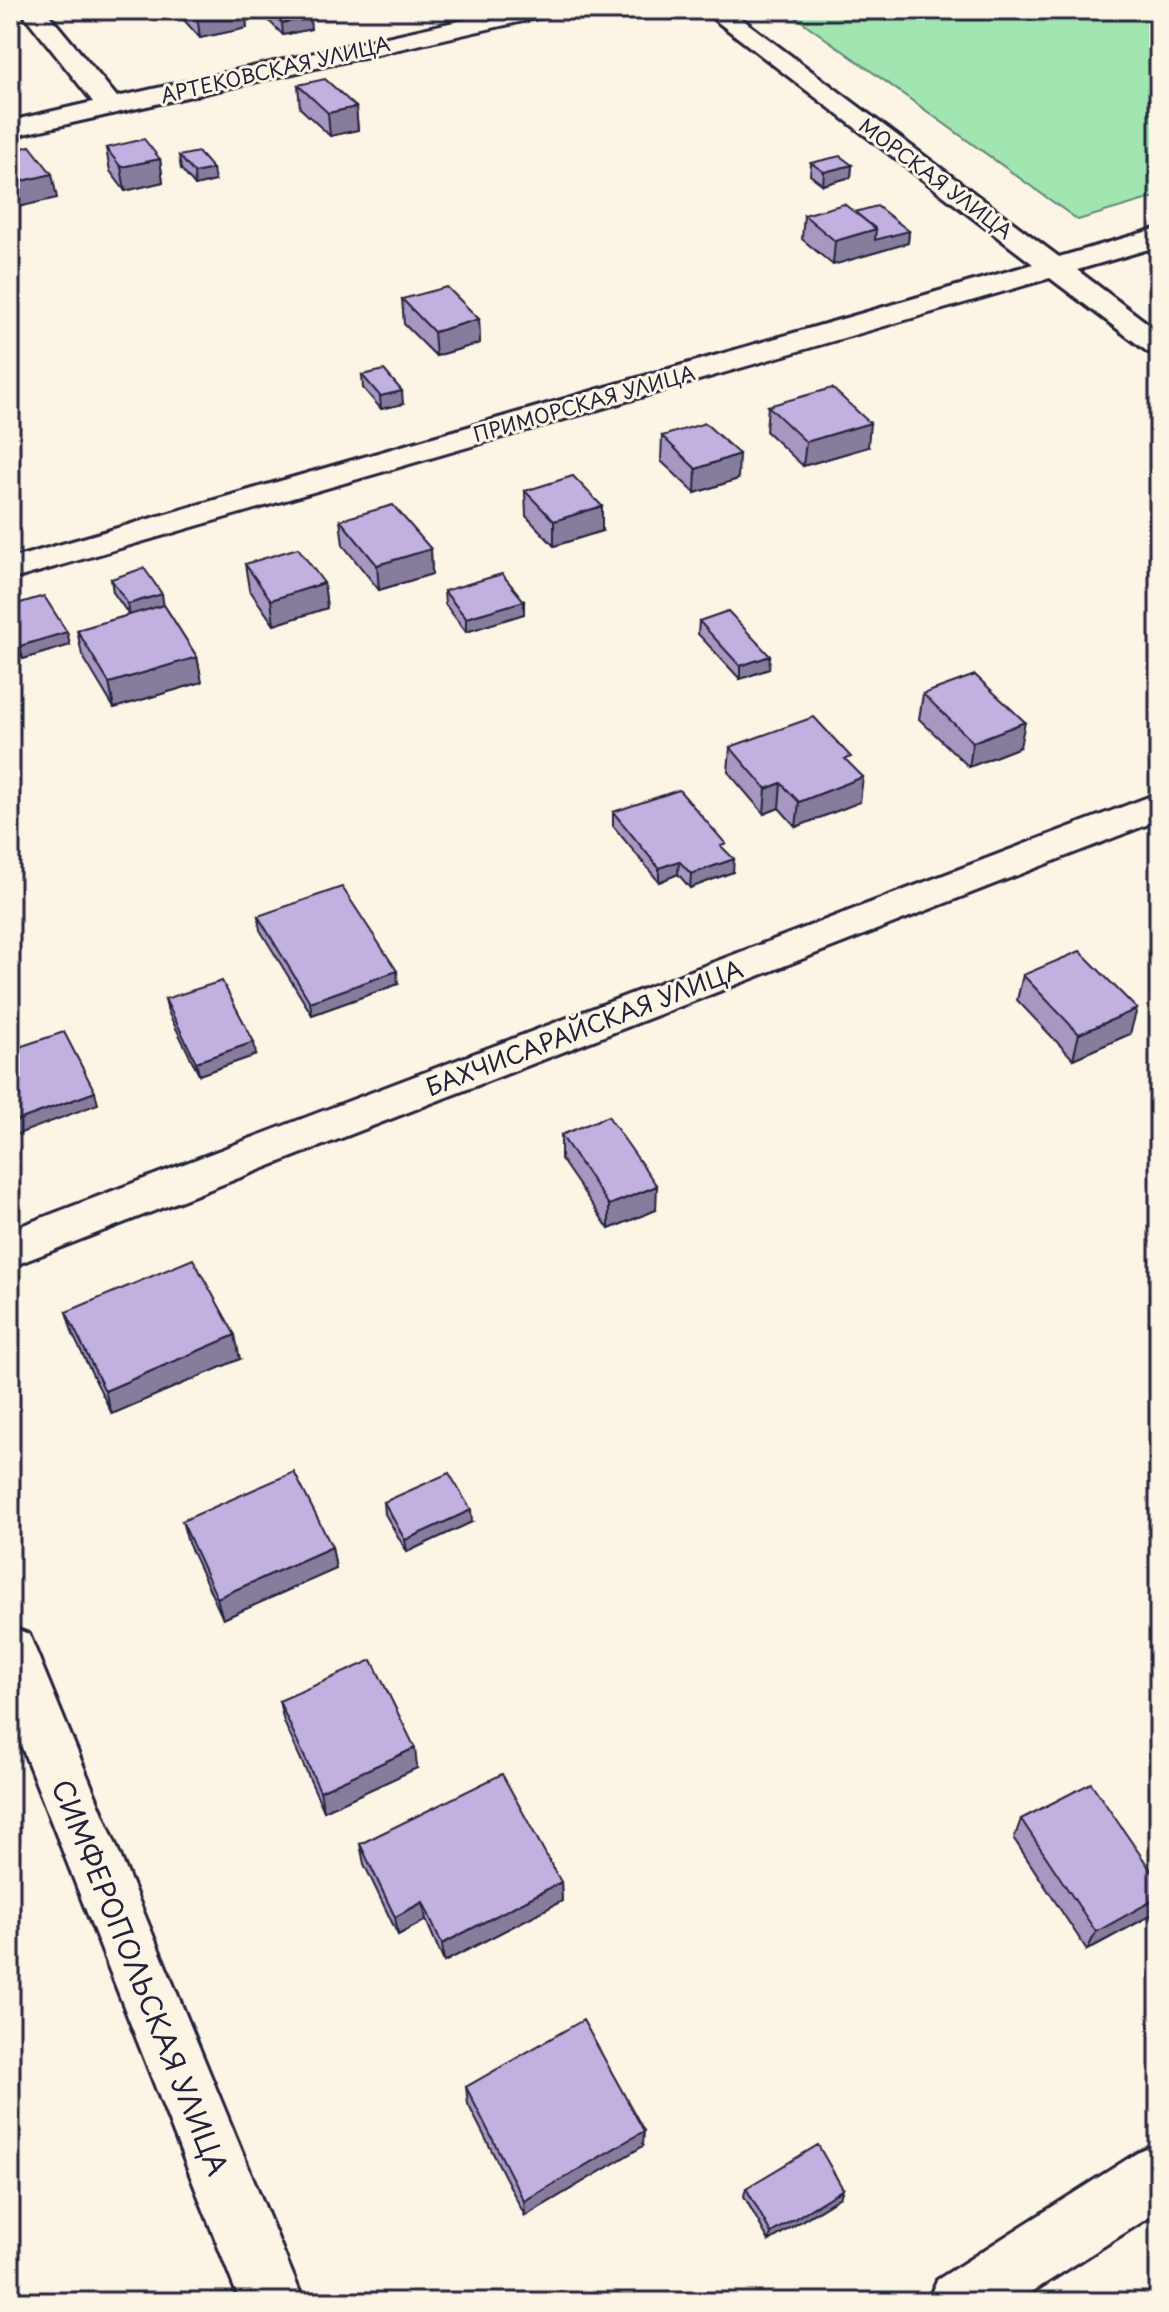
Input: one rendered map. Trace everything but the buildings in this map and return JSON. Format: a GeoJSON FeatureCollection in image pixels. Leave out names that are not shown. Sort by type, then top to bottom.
{"type":"FeatureCollection","features":[{"type":"Feature","properties":{"kind":"street"},"geometry":{"type":"LineString","coordinates":[[32,10],[110,106]]}},
{"type":"Feature","properties":{"kind":"street","name":"АРТЕКОВСКАЯ УЛИЦА"},"geometry":{"type":"LineString","coordinates":[[10,129],[541,10]]}},
{"type":"Feature","properties":{"kind":"street","name":"МОРСКАЯ УЛИЦА"},"geometry":{"type":"LineString","coordinates":[[714,10],[1159,346]]}},
{"type":"Feature","properties":{"kind":"street","name":"ПРИМОРСКАЯ УЛИЦА"},"geometry":{"type":"LineString","coordinates":[[10,570],[1159,237]]}},
{"type":"Feature","properties":{"kind":"street","name":"БАХЧИСАРАЙСКАЯ УЛИЦА"},"geometry":{"type":"LineString","coordinates":[[10,1249],[1159,806]]}},
{"type":"Feature","properties":{"kind":"street","name":"СИМФЕРОПОЛЬСКАЯ УЛИЦА"},"geometry":{"type":"LineString","coordinates":[[10,1651],[272,2302]]}},
{"type":"Feature","properties":{"kind":"street"},"geometry":{"type":"LineString","coordinates":[[959,2302],[1159,2175]]}},
{"type":"Feature","properties":{"kind":"green space"},"geometry":{"type":"Polygon","coordinates":[[[786,10],[1159,10],[1159,196],[1078,220],[786,10]]]}}]}
